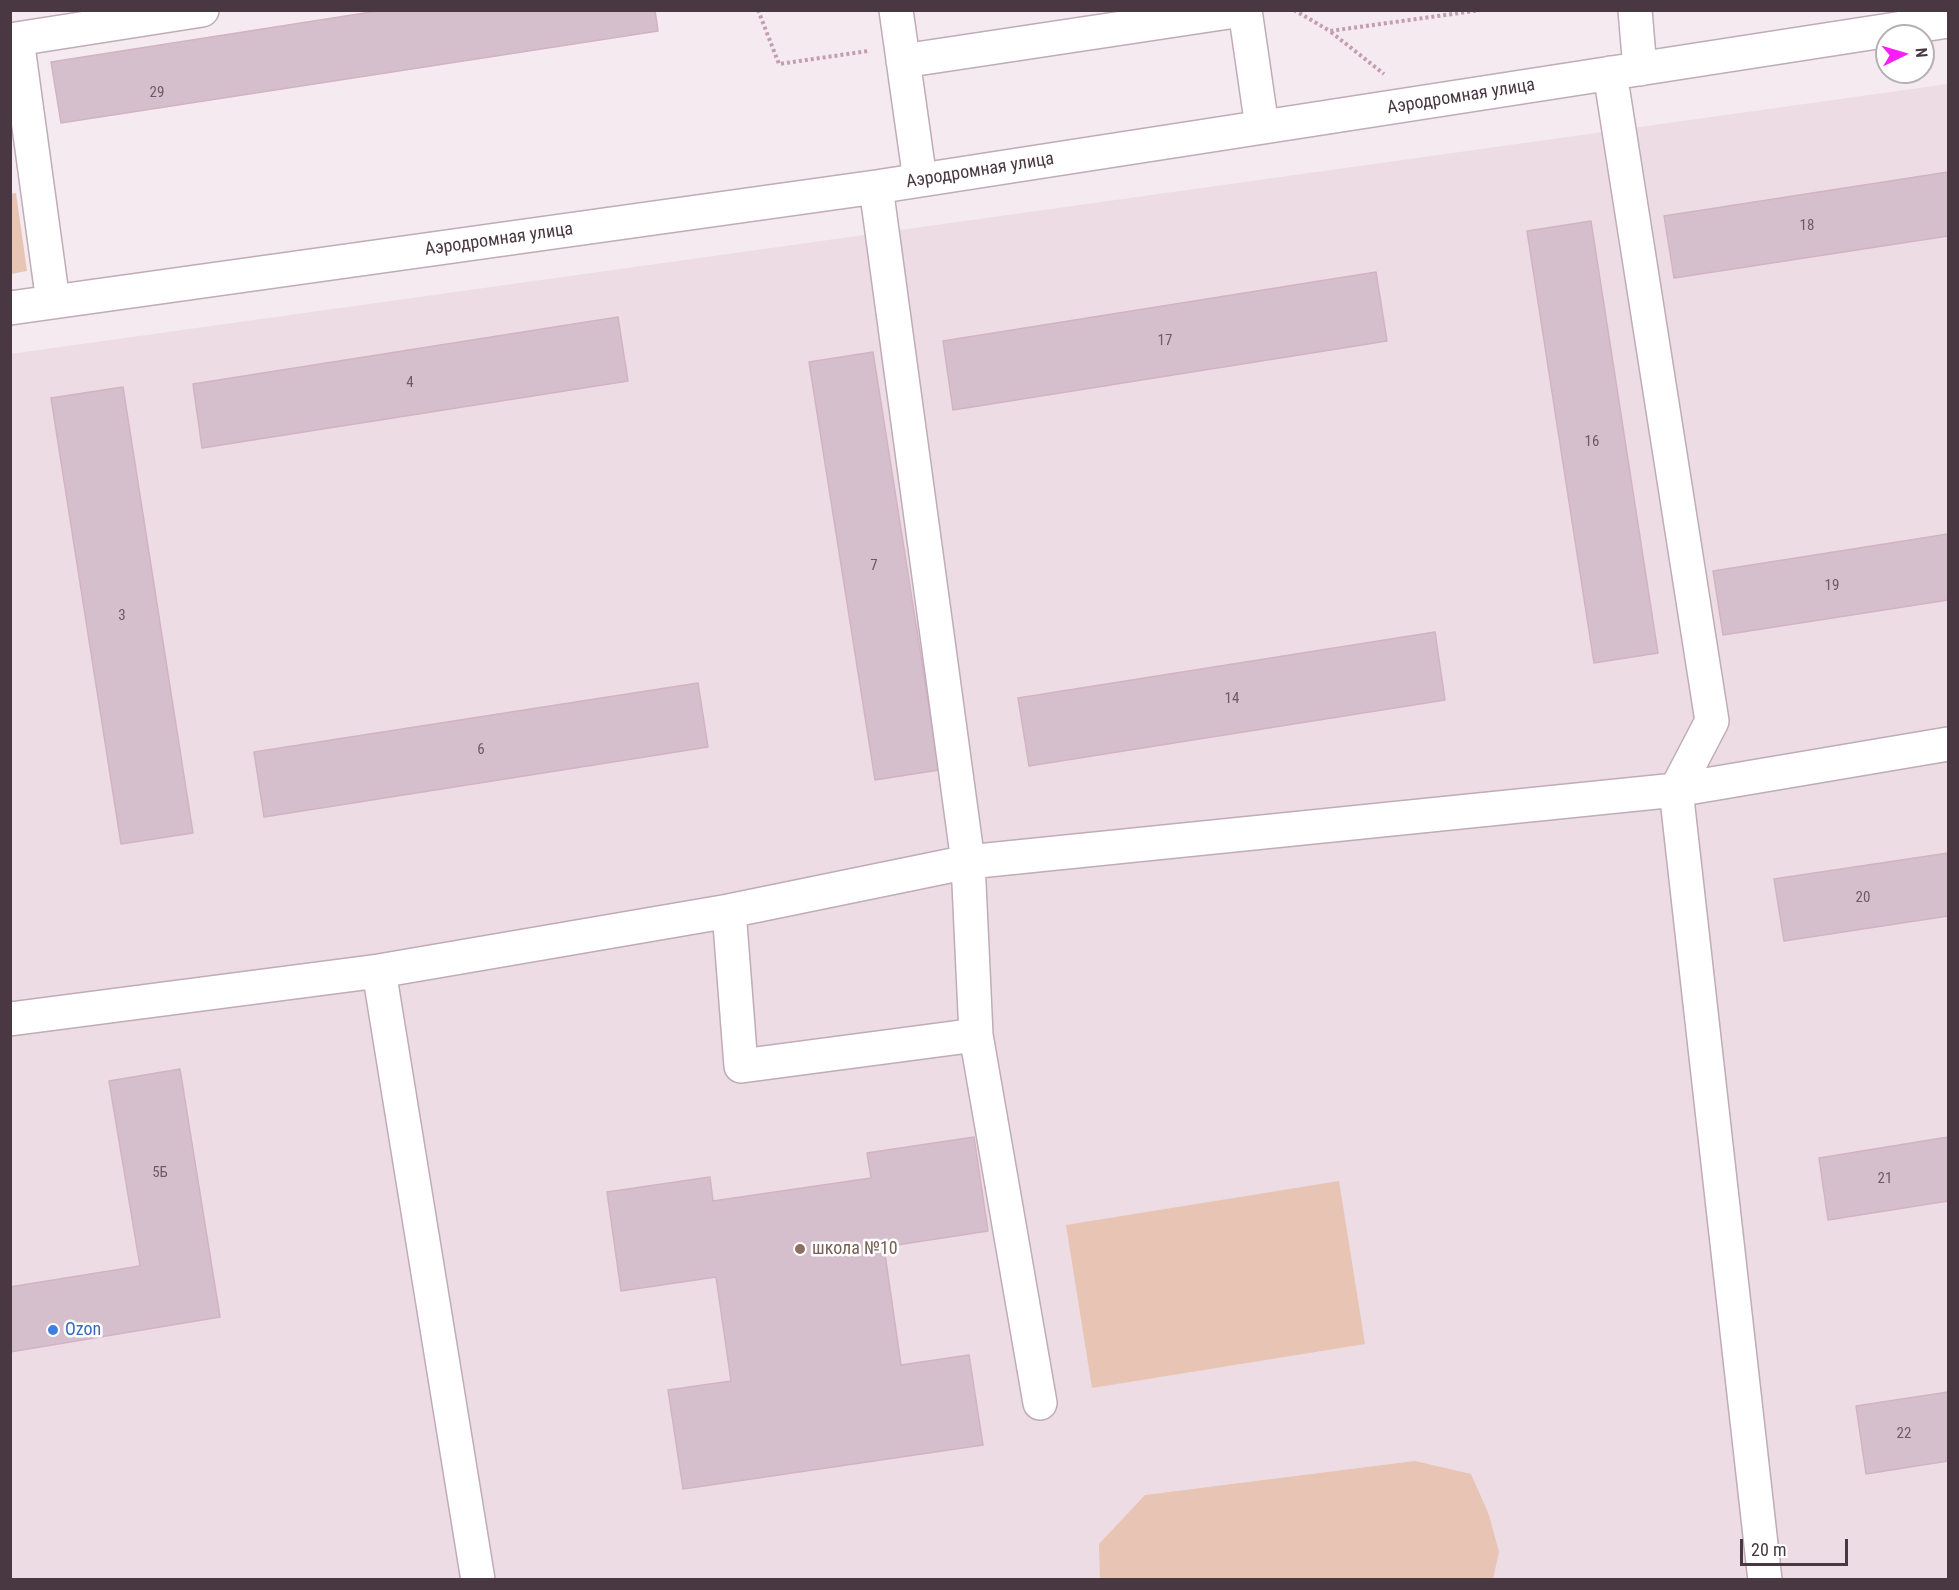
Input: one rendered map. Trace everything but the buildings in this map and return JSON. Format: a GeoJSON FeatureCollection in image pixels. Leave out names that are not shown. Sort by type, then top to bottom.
{"type":"FeatureCollection","features":[{"type":"Feature","properties":{"kind":"street"},"geometry":{"type":"LineString","coordinates":[[53,302],[23,176],[14,40],[202,10]]}},
{"type":"Feature","properties":{"kind":"street"},"geometry":{"type":"LineString","coordinates":[[920,180],[900,36],[1244,10],[1262,127]]}},
{"type":"Feature","properties":{"kind":"street"},"geometry":{"type":"LineString","coordinates":[[1635,10],[1625,71],[1712,721],[1676,790],[1765,1580]]}},
{"type":"Feature","properties":{"kind":"street","name":"Аэродромная улица"},"geometry":{"type":"LineString","coordinates":[[10,308],[876,187],[1625,71],[1897,20],[1948,21]]}},
{"type":"Feature","properties":{"kind":"street"},"geometry":{"type":"LineString","coordinates":[[876,187],[968,862],[976,1035],[1040,1403]]}},
{"type":"Feature","properties":{"kind":"street"},"geometry":{"type":"LineString","coordinates":[[10,1019],[379,971],[729,911],[968,862],[1676,790],[1948,744]]}},
{"type":"Feature","properties":{"kind":"street"},"geometry":{"type":"LineString","coordinates":[[729,911],[741,1066],[976,1035]]}},
{"type":"Feature","properties":{"kind":"street"},"geometry":{"type":"LineString","coordinates":[[379,971],[478,1580]]}},
{"type":"Feature","properties":{"kind":"path"},"geometry":{"type":"LineString","coordinates":[[758,10],[779,64],[876,50],[900,36]]}},
{"type":"Feature","properties":{"kind":"path"},"geometry":{"type":"LineString","coordinates":[[1294,10],[1330,31],[1420,103]]}},
{"type":"Feature","properties":{"kind":"path"},"geometry":{"type":"LineString","coordinates":[[1330,31],[1481,10]]}},
{"type":"Feature","properties":{"kind":"shaded area"},"geometry":{"type":"Polygon","coordinates":[[[1948,84],[1948,1579],[11,1579],[10,354],[1948,84]]]}},
{"type":"Feature","properties":{"kind":"shaded area"},"geometry":{"type":"Polygon","coordinates":[[[16,193],[27,271],[11,274],[11,194],[16,193]]]}},
{"type":"Feature","properties":{"kind":"shaded area"},"geometry":{"type":"Polygon","coordinates":[[[1339,1181],[1365,1344],[1092,1388],[1066,1225],[1339,1181]]]}},
{"type":"Feature","properties":{"kind":"shaded area"},"geometry":{"type":"Polygon","coordinates":[[[1415,1461],[1471,1474],[1489,1515],[1499,1552],[1493,1579],[1100,1579],[1099,1544],[1145,1495],[1415,1461]]]}},
{"type":"Feature","properties":{"kind":"place","name":"школа №10"},"geometry":{"type":"Point","coordinates":[800,1249]}},
{"type":"Feature","properties":{"kind":"place","name":"Ozon"},"geometry":{"type":"Point","coordinates":[53,1330]}}]}
